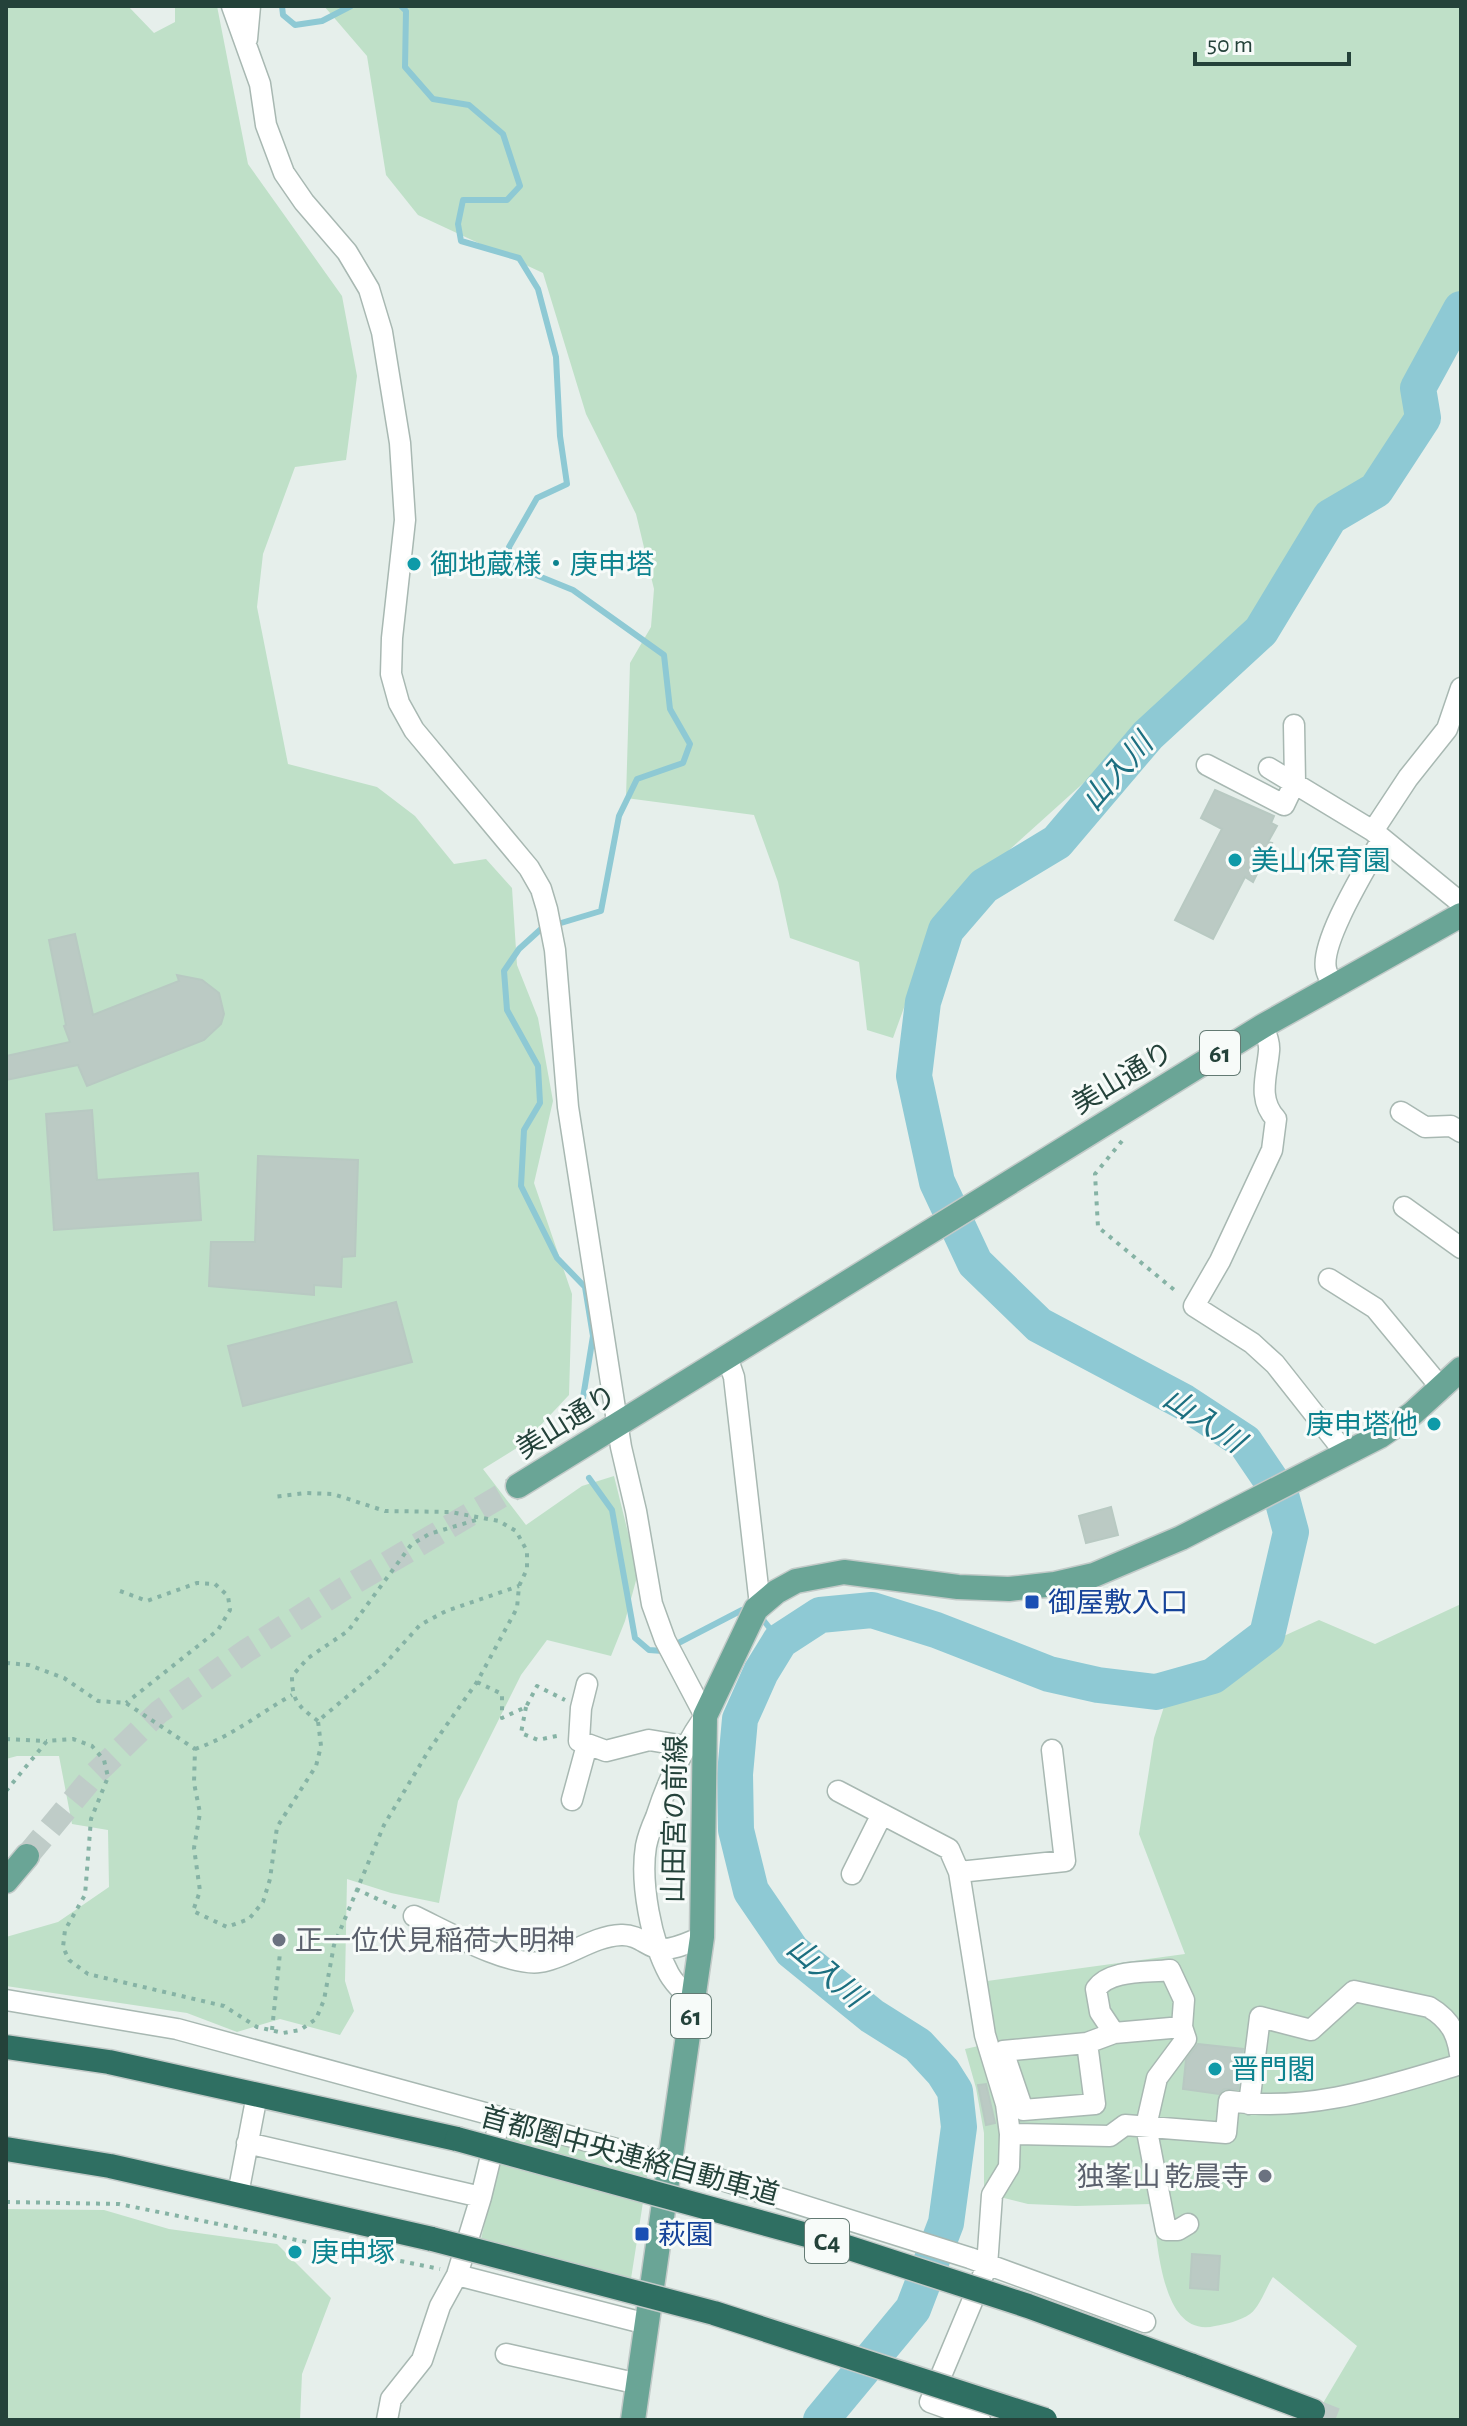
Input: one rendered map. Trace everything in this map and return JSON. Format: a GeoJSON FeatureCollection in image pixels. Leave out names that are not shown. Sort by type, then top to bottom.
{"type":"FeatureCollection","features":[{"type":"Feature","properties":{"kind":"highway"},"geometry":{"type":"LineString","coordinates":[[6,2036],[109,2062]]}},
{"type":"Feature","properties":{"kind":"highway","name":"首都圏中央連絡自動車道"},"geometry":{"type":"LineString","coordinates":[[6,2047],[109,2062],[457,2139],[747,2217],[1028,2306],[1313,2411]]}},
{"type":"Feature","properties":{"kind":"highway"},"geometry":{"type":"LineString","coordinates":[[6,2149],[110,2166],[432,2239],[727,2317],[1045,2420]]}},
{"type":"Feature","properties":{"kind":"main road","name":"美山通り"},"geometry":{"type":"LineString","coordinates":[[518,1486],[1263,1026],[1461,915]]}},
{"type":"Feature","properties":{"kind":"main road"},"geometry":{"type":"LineString","coordinates":[[755,1611],[796,1581],[844,1572],[958,1587],[1009,1589],[1055,1584],[1094,1575],[1138,1557],[1380,1436],[1442,1389],[1461,1369]]}},
{"type":"Feature","properties":{"kind":"main road","name":"山田宮の前線"},"geometry":{"type":"LineString","coordinates":[[633,2420],[702,1937],[705,1716],[755,1611]]}},
{"type":"Feature","properties":{"kind":"main road"},"geometry":{"type":"LineString","coordinates":[[6,1881],[27,1856]]}},
{"type":"Feature","properties":{"kind":"street"},"geometry":{"type":"LineString","coordinates":[[220,6],[247,51]]}},
{"type":"Feature","properties":{"kind":"street"},"geometry":{"type":"LineString","coordinates":[[232,6],[260,84],[266,125],[284,173],[304,202],[347,252],[369,289],[382,332],[400,443],[405,520],[392,638],[391,674],[399,703],[414,730],[529,868],[541,889],[548,912],[568,1107],[618,1424],[652,1604],[668,1648],[705,1716]]}},
{"type":"Feature","properties":{"kind":"street"},"geometry":{"type":"LineString","coordinates":[[247,51],[250,6]]}},
{"type":"Feature","properties":{"kind":"street"},"geometry":{"type":"LineString","coordinates":[[1334,986],[1325,967],[1332,937],[1378,835],[1408,778],[1447,729],[1461,688]]}},
{"type":"Feature","properties":{"kind":"street"},"geometry":{"type":"LineString","coordinates":[[1207,765],[1284,805],[1295,782],[1294,725]]}},
{"type":"Feature","properties":{"kind":"street"},"geometry":{"type":"LineString","coordinates":[[1269,768],[1378,835],[1461,903]]}},
{"type":"Feature","properties":{"kind":"street"},"geometry":{"type":"LineString","coordinates":[[1263,1026],[1270,1048],[1264,1077],[1268,1110],[1276,1119],[1272,1150],[1220,1261],[1194,1306],[1252,1343],[1275,1364],[1346,1454]]}},
{"type":"Feature","properties":{"kind":"street"},"geometry":{"type":"LineString","coordinates":[[1401,1112],[1425,1127],[1451,1126],[1461,1132]]}},
{"type":"Feature","properties":{"kind":"street"},"geometry":{"type":"LineString","coordinates":[[1404,1207],[1461,1248]]}},
{"type":"Feature","properties":{"kind":"street"},"geometry":{"type":"LineString","coordinates":[[1329,1279],[1375,1308],[1442,1389]]}},
{"type":"Feature","properties":{"kind":"street"},"geometry":{"type":"LineString","coordinates":[[727,1357],[734,1377],[755,1611]]}},
{"type":"Feature","properties":{"kind":"street"},"geometry":{"type":"LineString","coordinates":[[572,1800],[583,1743],[581,1708],[587,1684]]}},
{"type":"Feature","properties":{"kind":"street","name":"61"},"geometry":{"type":"LineString","coordinates":[[693,2002],[669,1975],[658,1949],[648,1905],[646,1845],[667,1783],[685,1746],[705,1716]]}},
{"type":"Feature","properties":{"kind":"street"},"geometry":{"type":"LineString","coordinates":[[583,1743],[606,1751],[649,1740],[685,1746]]}},
{"type":"Feature","properties":{"kind":"street"},"geometry":{"type":"LineString","coordinates":[[959,1872],[1065,1861],[1052,1750]]}},
{"type":"Feature","properties":{"kind":"street"},"geometry":{"type":"LineString","coordinates":[[838,1791],[949,1849],[959,1872],[985,2035],[1006,2104],[1010,2134],[1009,2167],[992,2195],[978,2262],[930,2411],[980,2420]]}},
{"type":"Feature","properties":{"kind":"street"},"geometry":{"type":"LineString","coordinates":[[852,1874],[882,1814]]}},
{"type":"Feature","properties":{"kind":"street"},"geometry":{"type":"LineString","coordinates":[[414,1916],[519,1963],[542,1962],[585,1944],[618,1935],[633,1935],[658,1949],[680,1946],[702,1937]]}},
{"type":"Feature","properties":{"kind":"street"},"geometry":{"type":"LineString","coordinates":[[1010,2134],[1110,2136],[1135,2125],[1157,2078],[1186,2039],[1182,2027],[1184,2000],[1170,1970],[1111,1977],[1102,1981],[1096,1989],[1100,2012],[1114,2033]]}},
{"type":"Feature","properties":{"kind":"street"},"geometry":{"type":"LineString","coordinates":[[989,1990],[1003,2051],[1023,2110],[1095,2104]]}},
{"type":"Feature","properties":{"kind":"street"},"geometry":{"type":"LineString","coordinates":[[1087,2043],[1095,2104],[1102,2122],[1226,2133],[1229,2101],[1249,2104],[1288,2106],[1364,2094],[1461,2064],[1459,2039],[1439,2013],[1429,2007],[1354,1991],[1311,2030],[1260,2017],[1249,2104]]}},
{"type":"Feature","properties":{"kind":"street"},"geometry":{"type":"LineString","coordinates":[[6,2000],[177,2029],[668,2163],[902,2235],[1145,2322]]}},
{"type":"Feature","properties":{"kind":"street"},"geometry":{"type":"LineString","coordinates":[[1003,2051],[1087,2043],[1114,2033],[1182,2027]]}},
{"type":"Feature","properties":{"kind":"street"},"geometry":{"type":"LineString","coordinates":[[238,2194],[257,2095]]}},
{"type":"Feature","properties":{"kind":"street"},"geometry":{"type":"LineString","coordinates":[[387,2420],[391,2399],[422,2360],[440,2306],[457,2275],[481,2197],[500,2119]]}},
{"type":"Feature","properties":{"kind":"street"},"geometry":{"type":"LineString","coordinates":[[1135,2125],[1166,2230],[1178,2230],[1188,2224]]}},
{"type":"Feature","properties":{"kind":"street"},"geometry":{"type":"LineString","coordinates":[[247,2143],[481,2197]]}},
{"type":"Feature","properties":{"kind":"street"},"geometry":{"type":"LineString","coordinates":[[457,2275],[647,2324]]}},
{"type":"Feature","properties":{"kind":"street"},"geometry":{"type":"LineString","coordinates":[[506,2354],[639,2384]]}},
{"type":"Feature","properties":{"kind":"path"},"geometry":{"type":"LineString","coordinates":[[1128,1133],[1095,1174],[1098,1227],[1194,1306]]}},
{"type":"Feature","properties":{"kind":"path"},"geometry":{"type":"LineString","coordinates":[[6,1739],[73,1739],[92,1746],[104,1760],[108,1777],[91,1819],[85,1895],[65,1930],[63,1947],[69,1960],[88,1974],[224,2006],[257,2027],[283,2033],[300,2030],[316,2019],[324,2000],[334,1945],[384,1825],[429,1750],[477,1682],[517,1608],[519,1586],[527,1569],[527,1551],[516,1531],[499,1521],[450,1512],[385,1511],[333,1494],[273,1497]]}},
{"type":"Feature","properties":{"kind":"path"},"geometry":{"type":"LineString","coordinates":[[195,1749],[194,1783],[200,1813],[194,1848],[200,1891],[193,1911],[227,1927],[249,1919],[263,1902],[270,1879],[277,1827],[316,1766],[321,1746],[318,1721],[302,1709],[292,1695],[292,1676],[308,1658],[348,1631],[411,1545],[429,1534],[480,1519]]}},
{"type":"Feature","properties":{"kind":"path"},"geometry":{"type":"LineString","coordinates":[[120,1591],[147,1601],[197,1583],[215,1584],[228,1596],[230,1610],[218,1630],[126,1703]]}},
{"type":"Feature","properties":{"kind":"path"},"geometry":{"type":"LineString","coordinates":[[318,1721],[381,1668],[420,1625],[456,1607],[519,1586]]}},
{"type":"Feature","properties":{"kind":"path"},"geometry":{"type":"LineString","coordinates":[[6,1663],[29,1665],[64,1678],[98,1701],[126,1703],[195,1749]]}},
{"type":"Feature","properties":{"kind":"path"},"geometry":{"type":"LineString","coordinates":[[477,1682],[502,1694],[502,1718],[526,1707]]}},
{"type":"Feature","properties":{"kind":"path"},"geometry":{"type":"LineString","coordinates":[[556,1695],[537,1686],[526,1707],[521,1733],[538,1740],[558,1735],[583,1743]]}},
{"type":"Feature","properties":{"kind":"path"},"geometry":{"type":"LineString","coordinates":[[195,1749],[246,1726],[264,1710],[292,1695]]}},
{"type":"Feature","properties":{"kind":"path"},"geometry":{"type":"LineString","coordinates":[[6,1791],[47,1741]]}},
{"type":"Feature","properties":{"kind":"path"},"geometry":{"type":"LineString","coordinates":[[356,1889],[377,1899]]}},
{"type":"Feature","properties":{"kind":"path"},"geometry":{"type":"LineString","coordinates":[[272,2030],[280,1953]]}},
{"type":"Feature","properties":{"kind":"path"},"geometry":{"type":"LineString","coordinates":[[6,2202],[119,2204],[437,2267],[457,2275]]}},
{"type":"Feature","properties":{"kind":"green space"},"geometry":{"type":"Polygon","coordinates":[[[6,6],[128,6],[154,33],[175,22],[175,6],[217,6],[248,164],[342,296],[357,376],[346,460],[295,467],[263,554],[257,607],[288,764],[377,787],[415,816],[454,864],[486,859],[512,888],[517,965],[538,1018],[553,1101],[534,1183],[572,1294],[569,1395],[523,1444],[483,1469],[526,1525],[582,1486],[614,1476],[638,1573],[625,1621],[611,1656],[547,1640],[521,1675],[458,1801],[439,1903],[391,1893],[347,1879],[345,1981],[354,2011],[340,2035],[280,2019],[237,2032],[187,2013],[6,1986],[6,1937],[58,1922],[109,1887],[108,1830],[72,1824],[59,1756],[6,1759],[6,6]]]}},
{"type":"Feature","properties":{"kind":"green space"},"geometry":{"type":"Polygon","coordinates":[[[324,6],[1461,6],[1461,292],[1407,417],[1364,479],[1285,569],[1240,642],[938,914],[893,1038],[867,1030],[859,962],[790,938],[778,882],[754,815],[626,798],[630,663],[651,627],[654,589],[636,514],[586,414],[543,273],[418,215],[386,175],[367,56],[324,6]]]}},
{"type":"Feature","properties":{"kind":"green space"},"geometry":{"type":"Polygon","coordinates":[[[1461,1604],[1461,2420],[1313,2420],[1357,2346],[1273,2277],[1250,2314],[1224,2324],[1197,2326],[1183,2317],[1172,2303],[1160,2262],[1152,2204],[1028,2204],[984,2193],[984,2133],[965,2049],[992,2043],[980,1982],[1185,1954],[1139,1834],[1154,1738],[1170,1688],[1319,1620],[1375,1644],[1461,1604]]]}},
{"type":"Feature","properties":{"kind":"green space"},"geometry":{"type":"Polygon","coordinates":[[[507,2129],[649,2164],[630,2285],[480,2243],[507,2129]]]}},
{"type":"Feature","properties":{"kind":"green space"},"geometry":{"type":"Polygon","coordinates":[[[6,2209],[104,2210],[169,2229],[277,2244],[331,2298],[302,2374],[300,2420],[6,2420],[6,2209]]]}},
{"type":"Feature","properties":{"kind":"building","name":"美山保育園"},"geometry":{"type":"Polygon","coordinates":[[[1215,790],[1274,816],[1271,823],[1277,826],[1253,882],[1245,877],[1213,939],[1175,920],[1222,829],[1201,818],[1215,790]]]}},
{"type":"Feature","properties":{"kind":"building"},"geometry":{"type":"Polygon","coordinates":[[[75,934],[93,1015],[179,981],[177,975],[202,980],[219,993],[224,1014],[221,1024],[204,1040],[87,1086],[78,1065],[6,1080],[6,1056],[70,1042],[64,1026],[49,940],[75,934]]]}},
{"type":"Feature","properties":{"kind":"building"},"geometry":{"type":"Polygon","coordinates":[[[92,1110],[97,1180],[198,1173],[201,1220],[54,1230],[46,1114],[92,1110]]]}},
{"type":"Feature","properties":{"kind":"building"},"geometry":{"type":"Polygon","coordinates":[[[258,1156],[358,1160],[355,1256],[342,1257],[341,1287],[314,1285],[314,1295],[209,1286],[211,1242],[255,1242],[258,1156]]]}},
{"type":"Feature","properties":{"kind":"building"},"geometry":{"type":"Polygon","coordinates":[[[396,1302],[412,1362],[243,1406],[228,1346],[396,1302]]]}},
{"type":"Feature","properties":{"kind":"building"},"geometry":{"type":"Polygon","coordinates":[[[1111,1507],[1118,1535],[1086,1543],[1079,1516],[1111,1507]]]}},
{"type":"Feature","properties":{"kind":"building","name":"晋門閣"},"geometry":{"type":"Polygon","coordinates":[[[1198,2044],[1243,2049],[1238,2089],[1224,2089],[1219,2094],[1183,2089],[1186,2060],[1198,2044]]]}},
{"type":"Feature","properties":{"kind":"building"},"geometry":{"type":"Polygon","coordinates":[[[986,2084],[995,2123],[986,2125],[978,2085],[986,2084]]]}},
{"type":"Feature","properties":{"kind":"building"},"geometry":{"type":"Polygon","coordinates":[[[1192,2254],[1220,2256],[1218,2290],[1190,2288],[1192,2254]]]}},
{"type":"Feature","properties":{"kind":"waterway"},"geometry":{"type":"LineString","coordinates":[[282,6],[283,15],[295,25],[322,21],[351,6]]}},
{"type":"Feature","properties":{"kind":"waterway"},"geometry":{"type":"LineString","coordinates":[[401,6],[406,11],[405,67],[433,99],[469,105],[503,134],[520,186],[507,200],[463,200],[458,224],[461,241],[519,258],[538,289],[556,357],[560,436],[567,484],[537,498],[509,547],[509,564],[573,590],[664,655],[670,709],[690,744],[683,763],[637,779],[619,816],[601,911],[541,929],[519,949],[504,971],[507,1010],[538,1066],[540,1103],[524,1130],[521,1186],[557,1258],[585,1287],[593,1336],[581,1410]]}},
{"type":"Feature","properties":{"kind":"waterway","name":"山入川"},"geometry":{"type":"LineString","coordinates":[[821,2420],[913,2309],[946,2223],[959,2127],[955,2091],[943,2072],[918,2045],[872,2016],[792,1951],[751,1891],[736,1830],[735,1774],[740,1719],[761,1672],[780,1641],[820,1615],[872,1610],[936,1630],[1049,1674],[1098,1685],[1156,1692],[1213,1676],[1267,1635],[1291,1532],[1281,1495],[1245,1442],[1184,1402],[1039,1325],[975,1263],[937,1182],[914,1076],[923,1002],[946,930],[984,886],[1057,842],[1148,735],[1261,631],[1330,517],[1376,490],[1423,418],[1418,388],[1461,309]]}},
{"type":"Feature","properties":{"kind":"waterway"},"geometry":{"type":"LineString","coordinates":[[589,1478],[612,1510],[635,1638],[649,1650],[663,1651],[742,1610],[747,1613]]}},
{"type":"Feature","properties":{"kind":"waterway"},"geometry":{"type":"LineString","coordinates":[[757,1618],[764,1621],[780,1641]]}},
{"type":"Feature","properties":{"kind":"tunnel"},"geometry":{"type":"LineString","coordinates":[[27,1856],[96,1773],[159,1712],[246,1651],[345,1588],[518,1486]]}},
{"type":"Feature","properties":{"kind":"tunnel"},"geometry":{"type":"LineString","coordinates":[[1313,2411],[1336,2420]]}},
{"type":"Feature","properties":{"kind":"place","name":"御地蔵様・庚申塔"},"geometry":{"type":"Point","coordinates":[414,564]}},
{"type":"Feature","properties":{"kind":"place","name":"美山保育園"},"geometry":{"type":"Point","coordinates":[1235,860]}},
{"type":"Feature","properties":{"kind":"place","name":"庚申塔他"},"geometry":{"type":"Point","coordinates":[1434,1424]}},
{"type":"Feature","properties":{"kind":"place","name":"御屋敷入口"},"geometry":{"type":"Point","coordinates":[1032,1602]}},
{"type":"Feature","properties":{"kind":"place","name":"正一位伏見稲荷大明神"},"geometry":{"type":"Point","coordinates":[279,1940]}},
{"type":"Feature","properties":{"kind":"place","name":"晋門閣"},"geometry":{"type":"Point","coordinates":[1215,2069]}},
{"type":"Feature","properties":{"kind":"place","name":"独峯山 乾晨寺"},"geometry":{"type":"Point","coordinates":[1265,2176]}},
{"type":"Feature","properties":{"kind":"place","name":"萩園"},"geometry":{"type":"Point","coordinates":[642,2234]}},
{"type":"Feature","properties":{"kind":"place","name":"庚申塚"},"geometry":{"type":"Point","coordinates":[295,2252]}}]}
